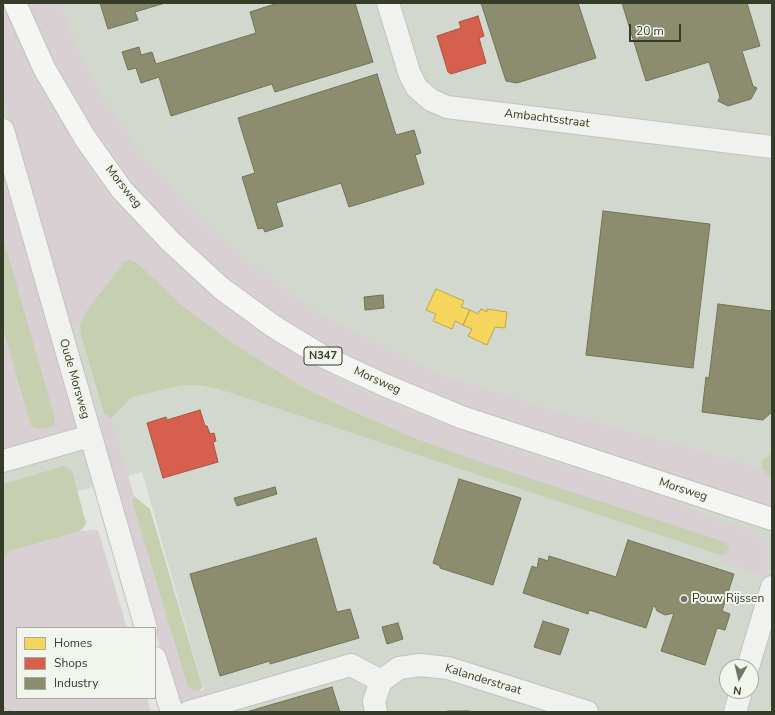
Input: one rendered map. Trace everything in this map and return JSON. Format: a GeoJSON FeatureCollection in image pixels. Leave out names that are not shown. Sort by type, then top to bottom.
{"type":"FeatureCollection","features":[{"type":"Feature","properties":{"kind":"main road","name":"Morsweg"},"geometry":{"type":"LineString","coordinates":[[15,3],[44,68],[77,125],[122,190],[176,247],[221,288],[273,326],[322,356],[382,384],[461,417],[772,519]]}},
{"type":"Feature","properties":{"kind":"street","name":"Ambachtsstraat"},"geometry":{"type":"LineString","coordinates":[[388,3],[410,75],[417,88],[431,100],[447,107],[772,147]]}},
{"type":"Feature","properties":{"kind":"street","name":"Oude Morsweg"},"geometry":{"type":"LineString","coordinates":[[3,130],[146,627]]}},
{"type":"Feature","properties":{"kind":"street"},"geometry":{"type":"LineString","coordinates":[[3,461],[90,436]]}},
{"type":"Feature","properties":{"kind":"street"},"geometry":{"type":"LineString","coordinates":[[750,659],[772,587]]}},
{"type":"Feature","properties":{"kind":"street"},"geometry":{"type":"LineString","coordinates":[[156,661],[172,712]]}},
{"type":"Feature","properties":{"kind":"street"},"geometry":{"type":"LineString","coordinates":[[189,712],[351,665],[380,681],[374,701],[376,712]]}},
{"type":"Feature","properties":{"kind":"street","name":"Kalanderstraat"},"geometry":{"type":"LineString","coordinates":[[380,681],[394,671],[407,666],[433,666],[448,668],[587,712]]}},
{"type":"Feature","properties":{"kind":"street"},"geometry":{"type":"LineString","coordinates":[[735,712],[738,699]]}},
{"type":"Feature","properties":{"kind":"path"},"geometry":{"type":"LineString","coordinates":[[3,708],[12,712]]}},
{"type":"Feature","properties":{"kind":"shaded area"},"geometry":{"type":"Polygon","coordinates":[[[3,3],[772,3],[772,712],[210,712],[142,472],[3,514],[3,3]]]}},
{"type":"Feature","properties":{"kind":"shaded area"},"geometry":{"type":"Polygon","coordinates":[[[3,3],[36,77],[83,156],[103,186],[139,227],[171,259],[227,308],[280,345],[315,365],[350,384],[401,407],[522,452],[670,499],[715,519],[753,532],[763,540],[767,549],[767,577],[721,562],[720,555],[724,554],[414,438],[301,386],[237,346],[185,308],[147,272],[82,319],[80,325],[68,325],[3,95],[3,3]]]}},
{"type":"Feature","properties":{"kind":"shaded area"},"geometry":{"type":"Polygon","coordinates":[[[24,3],[59,3],[83,59],[96,84],[111,110],[144,157],[195,214],[222,239],[284,290],[333,321],[407,360],[450,378],[553,410],[761,468],[772,478],[772,508],[544,439],[344,359],[243,297],[139,198],[77,113],[24,3]]]}},
{"type":"Feature","properties":{"kind":"shaded area"},"geometry":{"type":"Polygon","coordinates":[[[3,164],[78,426],[75,429],[3,455],[3,328],[31,426],[55,419],[3,238],[3,164]]]}},
{"type":"Feature","properties":{"kind":"shaded area"},"geometry":{"type":"Polygon","coordinates":[[[3,238],[55,419],[54,425],[48,428],[39,429],[31,426],[3,328],[3,238]]]}},
{"type":"Feature","properties":{"kind":"shaded area"},"geometry":{"type":"Polygon","coordinates":[[[129,260],[137,263],[185,308],[237,346],[301,386],[350,410],[414,438],[483,463],[722,541],[729,547],[729,550],[720,555],[219,389],[199,385],[181,385],[132,397],[111,418],[104,413],[81,335],[80,325],[86,312],[124,262],[129,260]]]}},
{"type":"Feature","properties":{"kind":"shaded area"},"geometry":{"type":"Polygon","coordinates":[[[104,413],[111,418],[134,496],[132,502],[187,685],[198,691],[214,687],[219,698],[177,707],[156,634],[156,627],[154,627],[95,420],[104,413]]]}},
{"type":"Feature","properties":{"kind":"shaded area"},"geometry":{"type":"Polygon","coordinates":[[[772,453],[772,478],[761,468],[763,460],[772,453]]]}},
{"type":"Feature","properties":{"kind":"shaded area"},"geometry":{"type":"Polygon","coordinates":[[[64,466],[72,471],[86,523],[84,527],[80,531],[10,551],[3,558],[3,484],[64,466]]]}},
{"type":"Feature","properties":{"kind":"shaded area"},"geometry":{"type":"Polygon","coordinates":[[[134,496],[150,509],[202,685],[202,688],[199,691],[193,690],[187,685],[132,502],[134,496]]]}},
{"type":"Feature","properties":{"kind":"shaded area"},"geometry":{"type":"Polygon","coordinates":[[[98,530],[127,627],[16,627],[16,699],[147,699],[151,712],[3,712],[4,556],[10,551],[80,531],[98,530]]]}},
{"type":"Feature","properties":{"kind":"building: Homes"},"geometry":{"type":"Polygon","coordinates":[[[436,289],[464,301],[461,307],[470,310],[463,325],[455,321],[452,329],[433,321],[436,314],[426,310],[436,289]]]}},
{"type":"Feature","properties":{"kind":"building: Homes"},"geometry":{"type":"Polygon","coordinates":[[[481,309],[487,312],[487,309],[507,312],[505,328],[495,327],[487,345],[468,336],[472,329],[463,325],[470,310],[478,314],[481,309]]]}},
{"type":"Feature","properties":{"kind":"building: Shops"},"geometry":{"type":"Polygon","coordinates":[[[478,16],[484,36],[479,38],[486,63],[451,74],[448,72],[437,36],[461,28],[459,22],[478,16]]]}},
{"type":"Feature","properties":{"kind":"building: Shops"},"geometry":{"type":"Polygon","coordinates":[[[200,410],[205,426],[207,426],[210,434],[214,433],[216,441],[213,442],[218,462],[163,478],[147,423],[166,417],[167,420],[200,410]]]}},
{"type":"Feature","properties":{"kind":"building: Industry"},"geometry":{"type":"Polygon","coordinates":[[[100,3],[165,3],[135,12],[138,20],[108,29],[100,3]]]}},
{"type":"Feature","properties":{"kind":"building: Industry"},"geometry":{"type":"Polygon","coordinates":[[[278,3],[355,3],[373,62],[275,92],[272,84],[171,116],[159,77],[141,83],[136,68],[128,70],[122,52],[139,47],[141,55],[152,52],[156,64],[256,33],[250,12],[278,3]]]}},
{"type":"Feature","properties":{"kind":"building: Industry"},"geometry":{"type":"Polygon","coordinates":[[[481,3],[578,3],[596,58],[517,83],[506,81],[481,3]]]}},
{"type":"Feature","properties":{"kind":"building: Industry"},"geometry":{"type":"Polygon","coordinates":[[[622,3],[747,3],[760,46],[742,51],[753,86],[757,88],[751,99],[728,106],[718,101],[720,97],[709,62],[646,81],[622,3]]]}},
{"type":"Feature","properties":{"kind":"building: Industry"},"geometry":{"type":"Polygon","coordinates":[[[377,74],[396,135],[414,130],[421,153],[415,155],[424,184],[349,207],[341,183],[276,203],[283,226],[265,232],[263,228],[258,229],[242,177],[255,173],[238,118],[377,74]]]}},
{"type":"Feature","properties":{"kind":"building: Industry"},"geometry":{"type":"Polygon","coordinates":[[[603,211],[710,224],[693,368],[586,355],[603,211]]]}},
{"type":"Feature","properties":{"kind":"building: Industry"},"geometry":{"type":"Polygon","coordinates":[[[383,295],[384,308],[365,310],[364,297],[383,295]]]}},
{"type":"Feature","properties":{"kind":"building: Industry"},"geometry":{"type":"Polygon","coordinates":[[[718,304],[772,311],[772,412],[763,420],[702,412],[706,377],[709,378],[718,304]]]}},
{"type":"Feature","properties":{"kind":"building: Industry"},"geometry":{"type":"Polygon","coordinates":[[[459,479],[521,498],[493,585],[440,568],[440,566],[433,563],[459,479]]]}},
{"type":"Feature","properties":{"kind":"building: Industry"},"geometry":{"type":"Polygon","coordinates":[[[275,487],[277,494],[237,506],[234,498],[275,487]]]}},
{"type":"Feature","properties":{"kind":"building: Industry"},"geometry":{"type":"Polygon","coordinates":[[[316,538],[337,612],[350,609],[359,638],[270,664],[270,661],[220,676],[190,574],[316,538]]]}},
{"type":"Feature","properties":{"kind":"building: Industry"},"geometry":{"type":"Polygon","coordinates":[[[628,540],[734,574],[722,611],[730,614],[725,630],[717,628],[705,665],[661,651],[674,613],[665,615],[657,611],[655,606],[653,607],[646,628],[589,610],[588,614],[523,593],[532,566],[537,568],[539,558],[548,561],[549,556],[616,577],[628,540]]]}},
{"type":"Feature","properties":{"kind":"building: Industry"},"geometry":{"type":"Polygon","coordinates":[[[543,621],[569,629],[560,655],[534,647],[543,621]]]}},
{"type":"Feature","properties":{"kind":"building: Industry"},"geometry":{"type":"Polygon","coordinates":[[[398,623],[403,639],[387,644],[382,627],[398,623]]]}},
{"type":"Feature","properties":{"kind":"building: Industry"},"geometry":{"type":"Polygon","coordinates":[[[332,687],[340,712],[246,712],[332,687]]]}},
{"type":"Feature","properties":{"kind":"building: Industry"},"geometry":{"type":"Polygon","coordinates":[[[470,711],[470,712],[448,712],[470,711]]]}},
{"type":"Feature","properties":{"kind":"place","name":"Pouw Rijssen"},"geometry":{"type":"Point","coordinates":[684,599]}}]}
